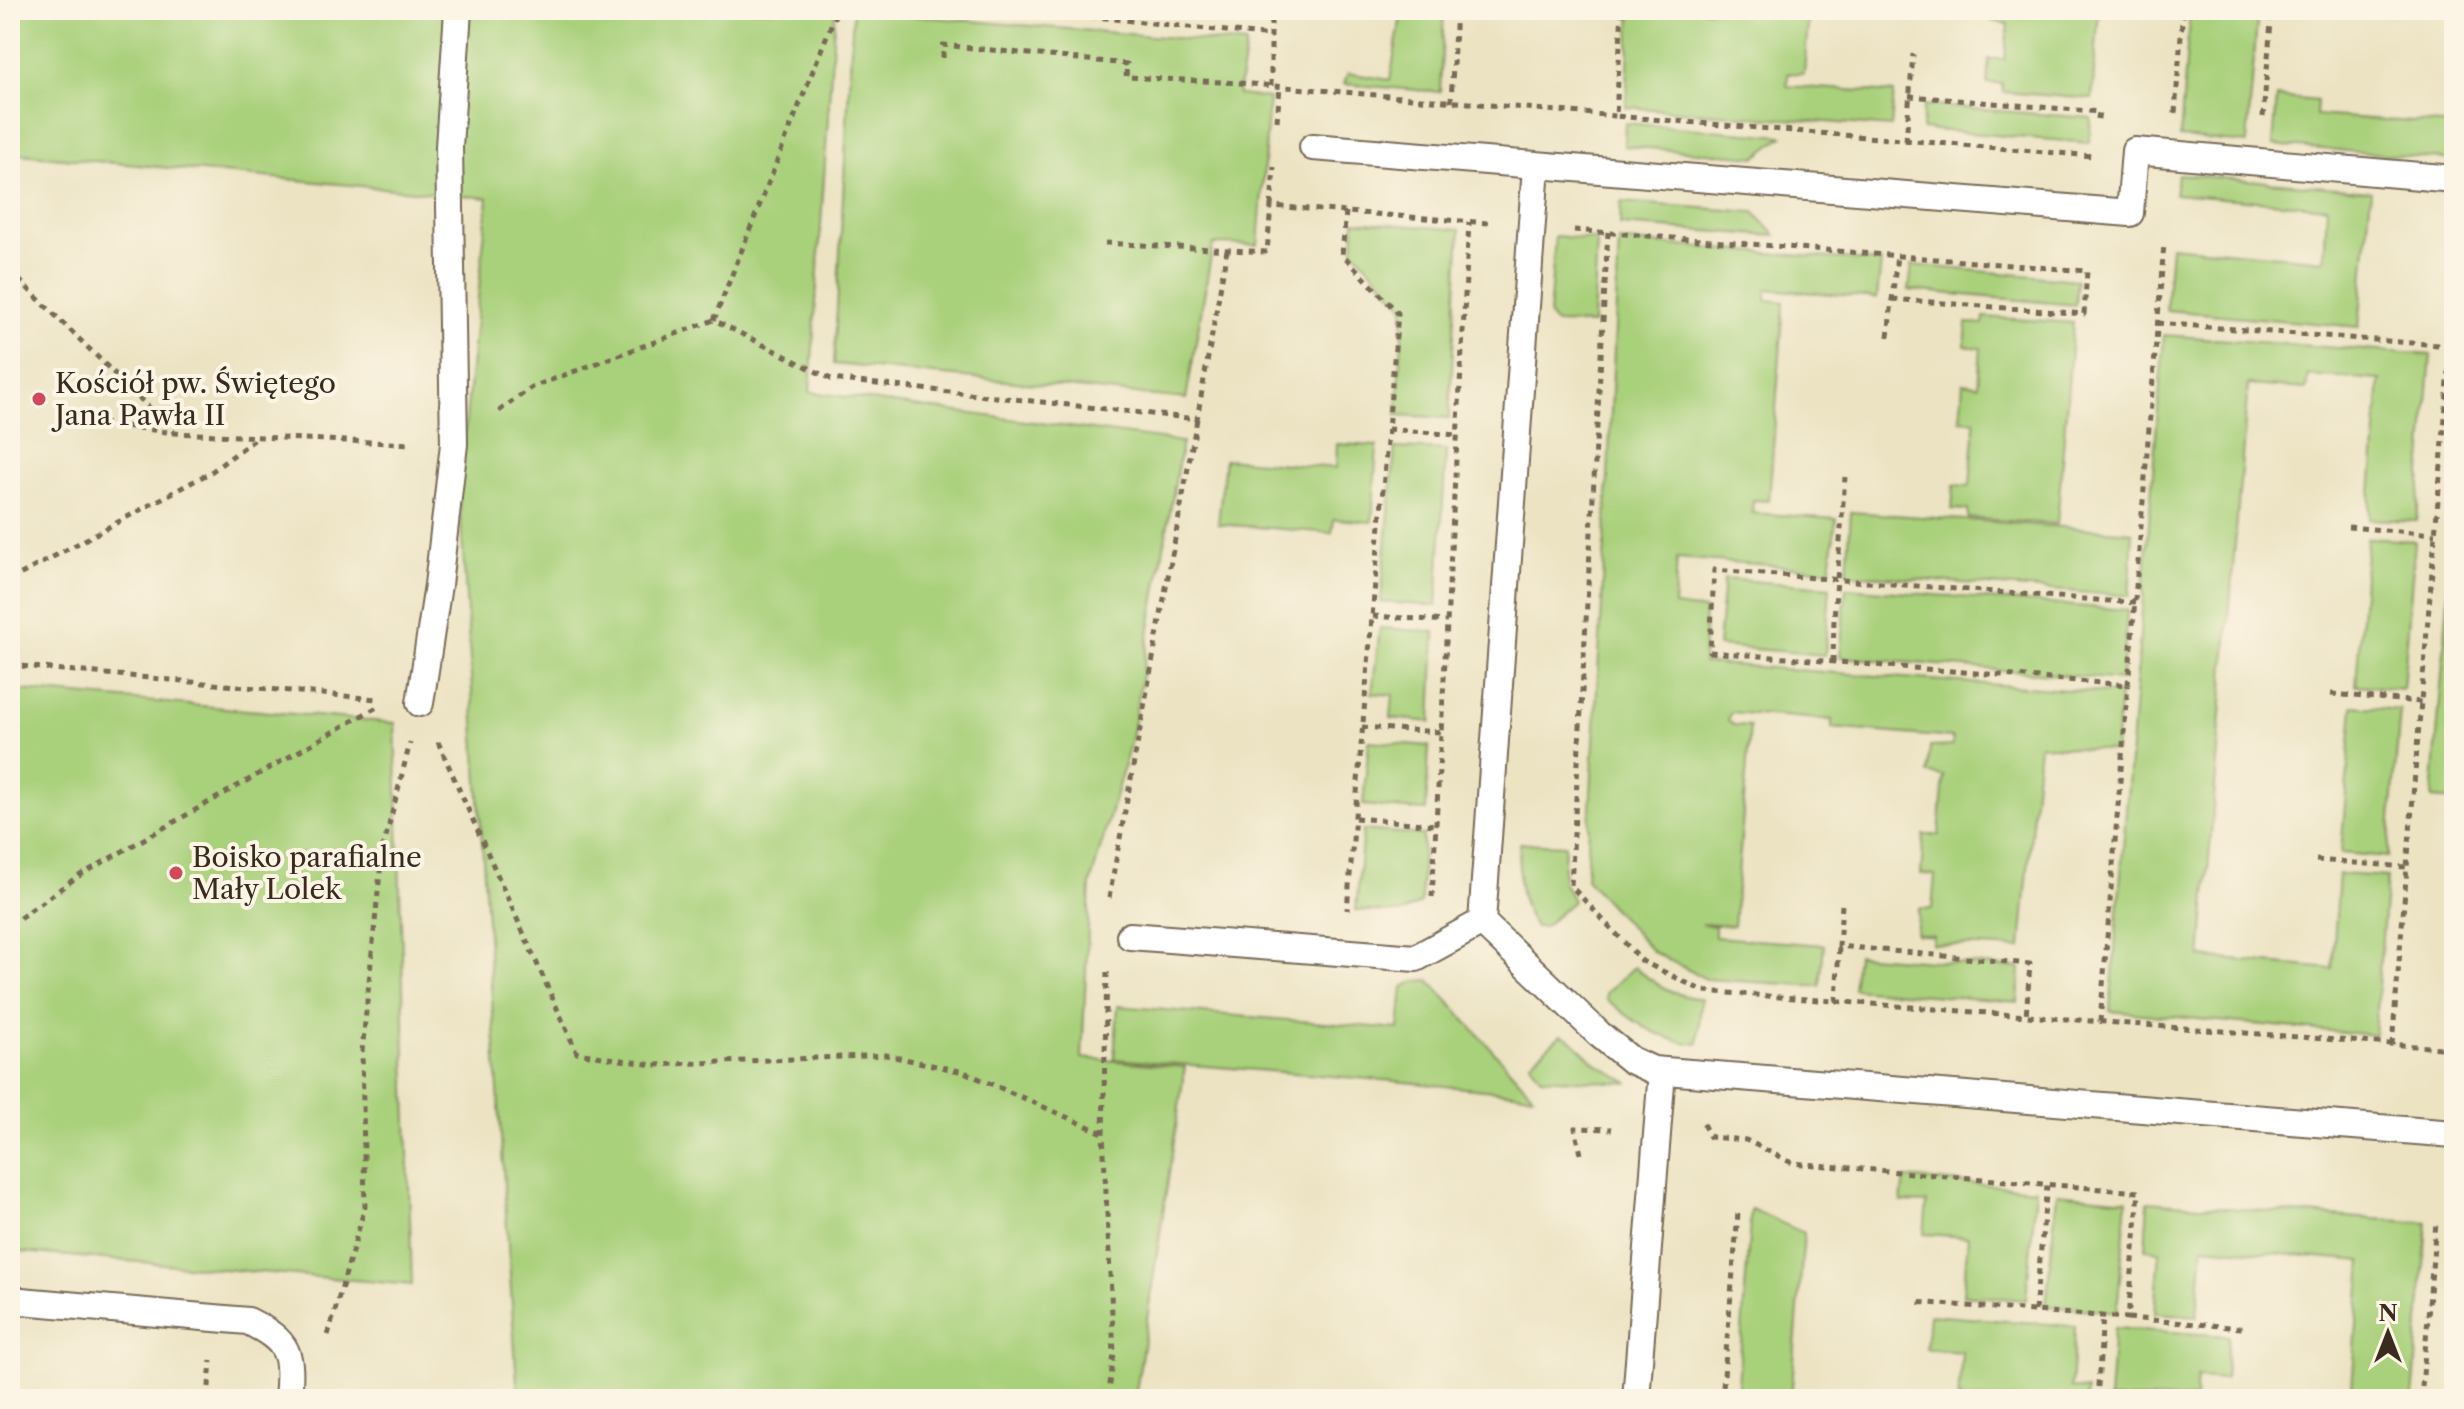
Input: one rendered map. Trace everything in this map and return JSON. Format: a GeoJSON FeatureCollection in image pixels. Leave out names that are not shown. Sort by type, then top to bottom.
{"type":"FeatureCollection","features":[{"type":"Feature","properties":{"kind":"lane"},"geometry":{"type":"LineString","coordinates":[[420,703],[438,585],[454,444],[449,147],[458,10]]}},
{"type":"Feature","properties":{"kind":"lane"},"geometry":{"type":"LineString","coordinates":[[1313,147],[2130,213],[2135,151],[2454,179]]}},
{"type":"Feature","properties":{"kind":"lane"},"geometry":{"type":"LineString","coordinates":[[1482,922],[1536,166]]}},
{"type":"Feature","properties":{"kind":"lane"},"geometry":{"type":"LineString","coordinates":[[1130,936],[1416,958],[1482,922]]}},
{"type":"Feature","properties":{"kind":"lane"},"geometry":{"type":"LineString","coordinates":[[1482,922],[1599,1034],[1631,1060],[1662,1071],[2454,1134]]}},
{"type":"Feature","properties":{"kind":"lane"},"geometry":{"type":"LineString","coordinates":[[1636,1399],[1662,1071]]}},
{"type":"Feature","properties":{"kind":"lane"},"geometry":{"type":"LineString","coordinates":[[10,1300],[248,1321],[276,1335],[291,1363],[288,1399]]}},
{"type":"Feature","properties":{"kind":"path"},"geometry":{"type":"LineString","coordinates":[[714,320],[837,10]]}},
{"type":"Feature","properties":{"kind":"path"},"geometry":{"type":"LineString","coordinates":[[1031,10],[1272,36]]}},
{"type":"Feature","properties":{"kind":"path"},"geometry":{"type":"LineString","coordinates":[[1271,10],[1271,86]]}},
{"type":"Feature","properties":{"kind":"path"},"geometry":{"type":"LineString","coordinates":[[1451,102],[1456,10]]}},
{"type":"Feature","properties":{"kind":"path"},"geometry":{"type":"LineString","coordinates":[[1616,116],[1622,10]]}},
{"type":"Feature","properties":{"kind":"path"},"geometry":{"type":"LineString","coordinates":[[2174,125],[2183,10]]}},
{"type":"Feature","properties":{"kind":"path"},"geometry":{"type":"LineString","coordinates":[[2264,113],[2272,10]]}},
{"type":"Feature","properties":{"kind":"path"},"geometry":{"type":"LineString","coordinates":[[943,58],[943,45],[1127,64],[1126,77],[1271,86],[2095,156],[2095,148]]}},
{"type":"Feature","properties":{"kind":"path"},"geometry":{"type":"LineString","coordinates":[[1906,141],[1913,54]]}},
{"type":"Feature","properties":{"kind":"path"},"geometry":{"type":"LineString","coordinates":[[1909,96],[2099,112],[2097,132]]}},
{"type":"Feature","properties":{"kind":"path"},"geometry":{"type":"LineString","coordinates":[[1105,243],[1267,252],[1271,206],[2087,271],[2084,314],[1892,299]]}},
{"type":"Feature","properties":{"kind":"path"},"geometry":{"type":"LineString","coordinates":[[1346,212],[1342,254],[1398,313],[1347,919]]}},
{"type":"Feature","properties":{"kind":"path"},"geometry":{"type":"LineString","coordinates":[[1431,905],[1469,222]]}},
{"type":"Feature","properties":{"kind":"path"},"geometry":{"type":"LineString","coordinates":[[1608,232],[1571,886],[1642,961],[1703,991],[2454,1049]]}},
{"type":"Feature","properties":{"kind":"path"},"geometry":{"type":"LineString","coordinates":[[2100,1022],[2165,232]]}},
{"type":"Feature","properties":{"kind":"path"},"geometry":{"type":"LineString","coordinates":[[66,418],[174,433],[454,444],[532,387],[714,320],[831,379],[1197,419],[1227,250]]}},
{"type":"Feature","properties":{"kind":"path"},"geometry":{"type":"LineString","coordinates":[[1888,337],[1897,255]]}},
{"type":"Feature","properties":{"kind":"path"},"geometry":{"type":"LineString","coordinates":[[10,271],[174,433]]}},
{"type":"Feature","properties":{"kind":"path"},"geometry":{"type":"LineString","coordinates":[[2157,323],[2452,346],[2392,1045]]}},
{"type":"Feature","properties":{"kind":"path"},"geometry":{"type":"LineString","coordinates":[[1388,429],[1457,435]]}},
{"type":"Feature","properties":{"kind":"path"},"geometry":{"type":"LineString","coordinates":[[10,580],[211,472],[258,437]]}},
{"type":"Feature","properties":{"kind":"path"},"geometry":{"type":"LineString","coordinates":[[1833,662],[1845,477]]}},
{"type":"Feature","properties":{"kind":"path"},"geometry":{"type":"LineString","coordinates":[[2348,527],[2435,534]]}},
{"type":"Feature","properties":{"kind":"path"},"geometry":{"type":"LineString","coordinates":[[2128,685],[1710,652],[1714,570],[2135,603]]}},
{"type":"Feature","properties":{"kind":"path"},"geometry":{"type":"LineString","coordinates":[[1373,616],[1447,621]]}},
{"type":"Feature","properties":{"kind":"path"},"geometry":{"type":"LineString","coordinates":[[10,665],[388,700],[77,877],[10,925]]}},
{"type":"Feature","properties":{"kind":"path"},"geometry":{"type":"LineString","coordinates":[[2331,694],[2421,702]]}},
{"type":"Feature","properties":{"kind":"path"},"geometry":{"type":"LineString","coordinates":[[420,703],[577,1053],[653,1065],[886,1055],[964,1072],[1103,1133]]}},
{"type":"Feature","properties":{"kind":"path"},"geometry":{"type":"LineString","coordinates":[[326,1341],[365,1207],[362,1052],[382,852],[420,703]]}},
{"type":"Feature","properties":{"kind":"path"},"geometry":{"type":"LineString","coordinates":[[1362,727],[1441,732]]}},
{"type":"Feature","properties":{"kind":"path"},"geometry":{"type":"LineString","coordinates":[[1355,818],[1436,825]]}},
{"type":"Feature","properties":{"kind":"path"},"geometry":{"type":"LineString","coordinates":[[2316,860],[2407,867]]}},
{"type":"Feature","properties":{"kind":"path"},"geometry":{"type":"LineString","coordinates":[[1836,1002],[1842,905]]}},
{"type":"Feature","properties":{"kind":"path"},"geometry":{"type":"LineString","coordinates":[[1839,946],[2030,964],[2026,1017]]}},
{"type":"Feature","properties":{"kind":"path"},"geometry":{"type":"LineString","coordinates":[[1581,1154],[1575,1128],[1613,1129],[1625,1106],[1702,1114],[1710,1137],[1746,1140],[1792,1163],[2139,1192],[2128,1318]]}},
{"type":"Feature","properties":{"kind":"path"},"geometry":{"type":"LineString","coordinates":[[2035,1311],[2047,1185]]}},
{"type":"Feature","properties":{"kind":"path"},"geometry":{"type":"LineString","coordinates":[[1722,1399],[1738,1213]]}},
{"type":"Feature","properties":{"kind":"path"},"geometry":{"type":"LineString","coordinates":[[2421,1399],[2436,1222]]}},
{"type":"Feature","properties":{"kind":"path"},"geometry":{"type":"LineString","coordinates":[[1914,1302],[2242,1328]]}},
{"type":"Feature","properties":{"kind":"path"},"geometry":{"type":"LineString","coordinates":[[2097,1399],[2103,1316]]}},
{"type":"Feature","properties":{"kind":"path"},"geometry":{"type":"LineString","coordinates":[[208,1399],[212,1351]]}},
{"type":"Feature","properties":{"kind":"green space"},"geometry":{"type":"Polygon","coordinates":[[[10,10],[835,10],[810,392],[1182,442],[1130,744],[1090,885],[1082,1058],[1185,1067],[1135,1399],[518,1399],[459,490],[488,198],[10,153],[10,10]]]}},
{"type":"Feature","properties":{"kind":"green space"},"geometry":{"type":"Polygon","coordinates":[[[1131,10],[1303,10],[1300,26],[1131,10]]]}},
{"type":"Feature","properties":{"kind":"green space"},"geometry":{"type":"Polygon","coordinates":[[[1402,10],[1444,10],[1440,92],[1344,84],[1348,73],[1390,80],[1402,10]]]}},
{"type":"Feature","properties":{"kind":"green space"},"geometry":{"type":"Polygon","coordinates":[[[1631,10],[1809,10],[1804,74],[1788,73],[1787,86],[1894,93],[1891,127],[1626,107],[1631,10]]]}},
{"type":"Feature","properties":{"kind":"green space"},"geometry":{"type":"Polygon","coordinates":[[[1993,10],[2099,10],[2092,99],[2003,92],[2002,84],[1987,83],[1989,59],[2005,59],[2008,24],[1992,21],[1993,10]]]}},
{"type":"Feature","properties":{"kind":"green space"},"geometry":{"type":"Polygon","coordinates":[[[2190,10],[2258,10],[2247,143],[2180,137],[2190,10]]]}},
{"type":"Feature","properties":{"kind":"green space"},"geometry":{"type":"Polygon","coordinates":[[[853,11],[1246,44],[1238,95],[1269,98],[1258,245],[1213,244],[1186,399],[834,364],[853,11]]]}},
{"type":"Feature","properties":{"kind":"green space"},"geometry":{"type":"Polygon","coordinates":[[[2277,97],[2317,101],[2316,115],[2454,125],[2454,160],[2273,145],[2277,97]]]}},
{"type":"Feature","properties":{"kind":"green space"},"geometry":{"type":"Polygon","coordinates":[[[1924,105],[2091,118],[2089,143],[1922,129],[1924,105]]]}},
{"type":"Feature","properties":{"kind":"green space"},"geometry":{"type":"Polygon","coordinates":[[[1625,123],[1783,136],[1756,157],[1624,146],[1625,123]]]}},
{"type":"Feature","properties":{"kind":"green space"},"geometry":{"type":"Polygon","coordinates":[[[2178,174],[2371,191],[2359,327],[2166,310],[2171,246],[2324,260],[2327,207],[2175,194],[2178,174]]]}},
{"type":"Feature","properties":{"kind":"green space"},"geometry":{"type":"Polygon","coordinates":[[[1621,202],[1754,212],[1776,236],[1620,225],[1621,202]]]}},
{"type":"Feature","properties":{"kind":"green space"},"geometry":{"type":"Polygon","coordinates":[[[1355,221],[1460,230],[1449,418],[1397,415],[1404,307],[1353,249],[1355,221]]]}},
{"type":"Feature","properties":{"kind":"green space"},"geometry":{"type":"Polygon","coordinates":[[[1555,236],[1597,240],[1593,324],[1555,323],[1549,316],[1555,236]]]}},
{"type":"Feature","properties":{"kind":"green space"},"geometry":{"type":"Polygon","coordinates":[[[1619,241],[1881,262],[1877,298],[1767,289],[1766,300],[1784,302],[1769,501],[1753,500],[1752,513],[1836,519],[1830,570],[1677,558],[1674,606],[1705,610],[1703,663],[2120,694],[2115,751],[2039,745],[2021,948],[1932,944],[1933,936],[1916,934],[1919,908],[1932,909],[1935,875],[1921,874],[1924,835],[1939,835],[1944,776],[1928,774],[1930,747],[1952,746],[1953,738],[1832,728],[1832,720],[1731,712],[1728,720],[1734,725],[1750,726],[1734,926],[1701,924],[1715,926],[1715,937],[1824,945],[1820,986],[1706,979],[1653,952],[1586,879],[1619,241]]]}},
{"type":"Feature","properties":{"kind":"green space"},"geometry":{"type":"Polygon","coordinates":[[[1912,265],[2077,280],[2075,305],[1909,290],[1912,265]]]}},
{"type":"Feature","properties":{"kind":"green space"},"geometry":{"type":"Polygon","coordinates":[[[1984,317],[2073,323],[2057,524],[1968,518],[1968,510],[1952,509],[1954,485],[1970,486],[1975,421],[1960,420],[1963,383],[1978,385],[1981,348],[1965,346],[1967,323],[1983,324],[1984,317]]]}},
{"type":"Feature","properties":{"kind":"green space"},"geometry":{"type":"Polygon","coordinates":[[[2164,335],[2431,355],[2417,521],[2369,519],[2380,380],[2308,375],[2306,389],[2248,385],[2201,957],[2332,969],[2339,874],[2387,877],[2374,1035],[2110,1011],[2164,335]]]}},
{"type":"Feature","properties":{"kind":"green space"},"geometry":{"type":"Polygon","coordinates":[[[1337,444],[1377,446],[1372,522],[1334,519],[1332,533],[1218,524],[1225,459],[1336,468],[1337,444]]]}},
{"type":"Feature","properties":{"kind":"green space"},"geometry":{"type":"Polygon","coordinates":[[[1395,448],[1446,450],[1437,606],[1381,602],[1395,448]]]}},
{"type":"Feature","properties":{"kind":"green space"},"geometry":{"type":"Polygon","coordinates":[[[1851,512],[2133,532],[2129,596],[1847,574],[1851,512]]]}},
{"type":"Feature","properties":{"kind":"green space"},"geometry":{"type":"Polygon","coordinates":[[[2454,525],[2454,800],[2432,798],[2454,525]]]}},
{"type":"Feature","properties":{"kind":"green space"},"geometry":{"type":"Polygon","coordinates":[[[2367,538],[2415,541],[2403,689],[2356,685],[2367,538]]]}},
{"type":"Feature","properties":{"kind":"green space"},"geometry":{"type":"Polygon","coordinates":[[[1724,579],[1830,587],[1825,655],[1718,646],[1724,579]]]}},
{"type":"Feature","properties":{"kind":"green space"},"geometry":{"type":"Polygon","coordinates":[[[1846,588],[2127,610],[2122,680],[1840,657],[1846,588]]]}},
{"type":"Feature","properties":{"kind":"green space"},"geometry":{"type":"Polygon","coordinates":[[[1380,628],[1435,632],[1431,722],[1391,718],[1393,695],[1372,693],[1380,628]]]}},
{"type":"Feature","properties":{"kind":"green space"},"geometry":{"type":"Polygon","coordinates":[[[10,689],[395,723],[412,1285],[10,1251],[10,689]]]}},
{"type":"Feature","properties":{"kind":"green space"},"geometry":{"type":"Polygon","coordinates":[[[2353,706],[2400,710],[2388,857],[2341,853],[2353,706]]]}},
{"type":"Feature","properties":{"kind":"green space"},"geometry":{"type":"Polygon","coordinates":[[[1369,741],[1429,746],[1426,811],[1363,805],[1369,741]]]}},
{"type":"Feature","properties":{"kind":"green space"},"geometry":{"type":"Polygon","coordinates":[[[1363,830],[1423,835],[1421,903],[1401,913],[1356,910],[1363,830]]]}},
{"type":"Feature","properties":{"kind":"green space"},"geometry":{"type":"Polygon","coordinates":[[[1520,843],[1565,845],[1563,881],[1573,901],[1544,927],[1535,927],[1522,896],[1520,843]]]}},
{"type":"Feature","properties":{"kind":"green space"},"geometry":{"type":"Polygon","coordinates":[[[1857,955],[2020,968],[2018,1002],[1853,989],[1857,955]]]}},
{"type":"Feature","properties":{"kind":"green space"},"geometry":{"type":"Polygon","coordinates":[[[1634,967],[1665,988],[1701,999],[1698,1044],[1660,1035],[1627,1016],[1606,999],[1606,993],[1634,967]]]}},
{"type":"Feature","properties":{"kind":"green space"},"geometry":{"type":"Polygon","coordinates":[[[1429,980],[1533,1095],[1114,1059],[1118,1006],[1399,1029],[1403,987],[1416,981],[1429,980]]]}},
{"type":"Feature","properties":{"kind":"green space"},"geometry":{"type":"Polygon","coordinates":[[[1561,1035],[1569,1038],[1597,1064],[1629,1083],[1541,1078],[1530,1063],[1561,1035]]]}},
{"type":"Feature","properties":{"kind":"green space"},"geometry":{"type":"Polygon","coordinates":[[[1904,1178],[2036,1189],[2026,1300],[1963,1295],[1968,1237],[1924,1234],[1927,1203],[1901,1202],[1904,1178]]]}},
{"type":"Feature","properties":{"kind":"green space"},"geometry":{"type":"Polygon","coordinates":[[[2057,1193],[2127,1200],[2117,1312],[2046,1306],[2057,1193]]]}},
{"type":"Feature","properties":{"kind":"green space"},"geometry":{"type":"Polygon","coordinates":[[[2148,1202],[2427,1223],[2413,1399],[2351,1399],[2362,1261],[2203,1247],[2197,1316],[2155,1313],[2160,1251],[2145,1249],[2148,1202]]]}},
{"type":"Feature","properties":{"kind":"green space"},"geometry":{"type":"Polygon","coordinates":[[[1751,1209],[1804,1233],[1791,1399],[1737,1399],[1751,1209]]]}},
{"type":"Feature","properties":{"kind":"green space"},"geometry":{"type":"Polygon","coordinates":[[[1929,1315],[2075,1326],[2071,1388],[2087,1390],[2086,1399],[1958,1399],[1962,1352],[1926,1349],[1929,1315]]]}},
{"type":"Feature","properties":{"kind":"green space"},"geometry":{"type":"Polygon","coordinates":[[[2114,1328],[2228,1336],[2225,1379],[2197,1377],[2195,1399],[2109,1399],[2114,1328]]]}},
{"type":"Feature","properties":{"kind":"place","name":"Kościół pw. Świętego Jana Pawła II"},"geometry":{"type":"Point","coordinates":[39,399]}},
{"type":"Feature","properties":{"kind":"place","name":"Boisko parafialne Mały Lolek"},"geometry":{"type":"Point","coordinates":[176,873]}}]}
